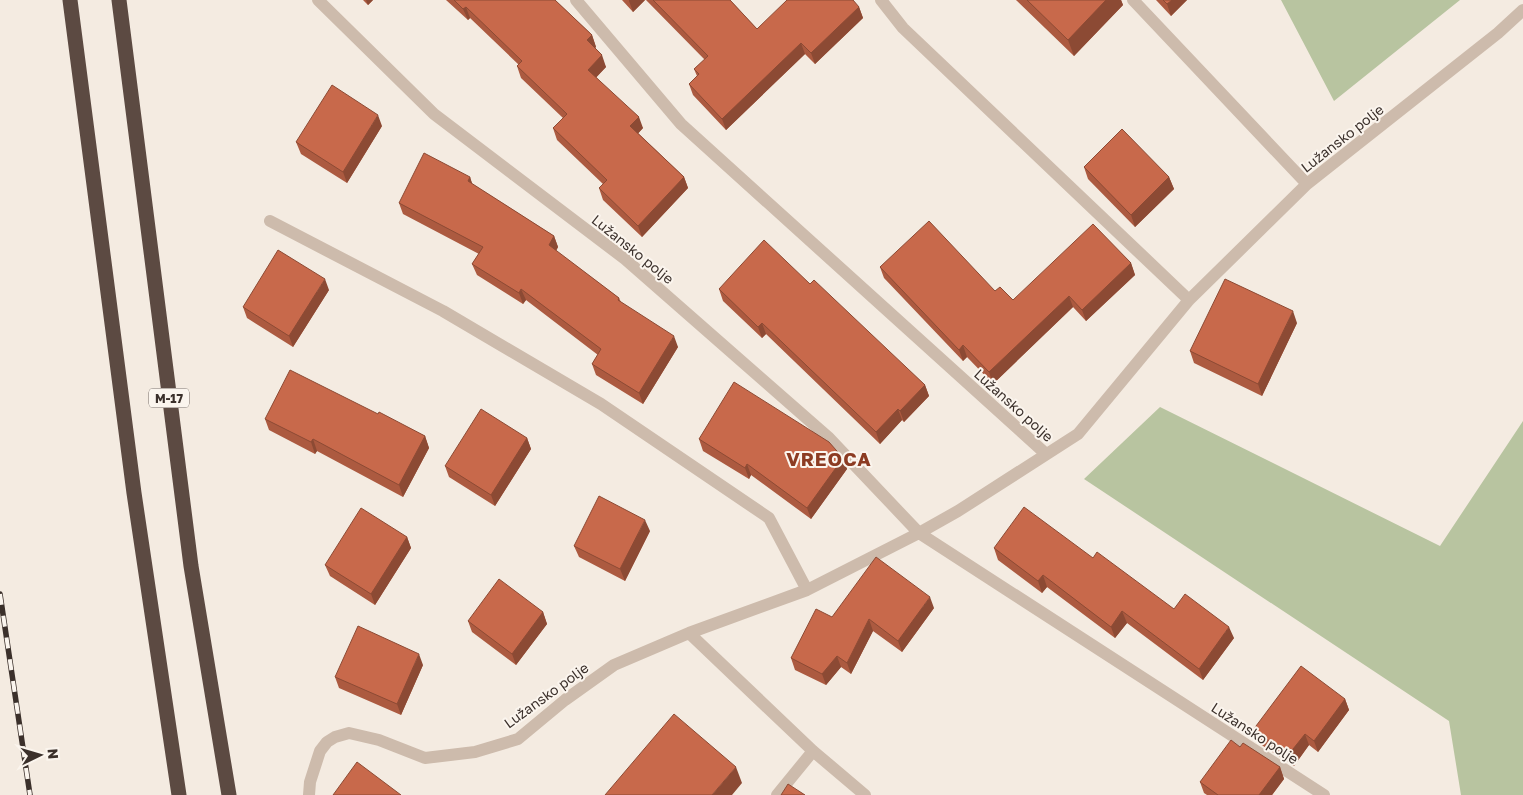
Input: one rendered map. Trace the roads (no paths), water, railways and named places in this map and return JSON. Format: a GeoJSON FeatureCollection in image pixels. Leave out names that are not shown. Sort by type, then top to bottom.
{"type":"FeatureCollection","features":[{"type":"Feature","properties":{"kind":"highway"},"geometry":{"type":"LineString","coordinates":[[70,0],[132,484],[179,795]]}},
{"type":"Feature","properties":{"kind":"highway","name":"M-17"},"geometry":{"type":"LineString","coordinates":[[119,0],[191,566],[229,795]]}},
{"type":"Feature","properties":{"kind":"street","name":"Lužansko polje"},"geometry":{"type":"LineString","coordinates":[[318,0],[434,114],[624,259],[828,437],[919,533],[1324,795]]}},
{"type":"Feature","properties":{"kind":"street","name":"Lužansko polje"},"geometry":{"type":"LineString","coordinates":[[576,0],[681,124],[1046,454]]}},
{"type":"Feature","properties":{"kind":"street"},"geometry":{"type":"LineString","coordinates":[[881,0],[903,28],[1189,300]]}},
{"type":"Feature","properties":{"kind":"street"},"geometry":{"type":"LineString","coordinates":[[1133,0],[1307,184]]}},
{"type":"Feature","properties":{"kind":"street","name":"Lužansko polje"},"geometry":{"type":"LineString","coordinates":[[309,795],[310,782],[320,750],[335,737],[349,733],[379,740],[425,758],[475,752],[518,738],[565,700],[614,665],[689,634],[807,590],[958,511],[1078,434],[1189,300],[1307,184],[1498,33],[1523,10]]}},
{"type":"Feature","properties":{"kind":"street"},"geometry":{"type":"LineString","coordinates":[[270,221],[443,311],[601,404],[769,518],[807,590]]}},
{"type":"Feature","properties":{"kind":"street"},"geometry":{"type":"LineString","coordinates":[[689,634],[813,751],[866,795]]}},
{"type":"Feature","properties":{"kind":"street"},"geometry":{"type":"LineString","coordinates":[[777,795],[813,751]]}},
{"type":"Feature","properties":{"kind":"railway"},"geometry":{"type":"LineString","coordinates":[[0,594],[30,795]]}},
{"type":"Feature","properties":{"kind":"district","name":"VREOCA"},"geometry":{"type":"Point","coordinates":[829,458]}}]}
